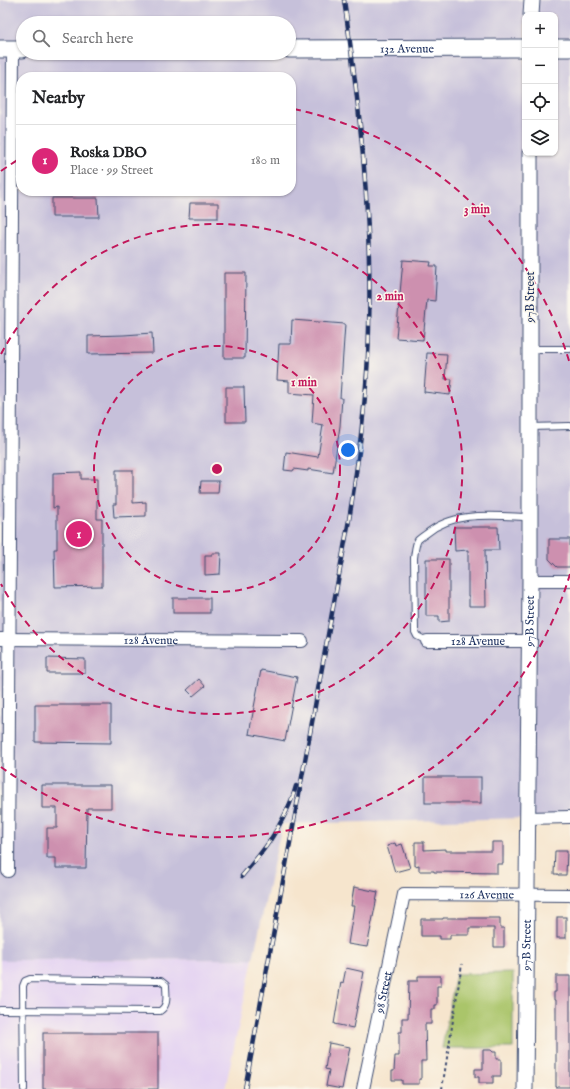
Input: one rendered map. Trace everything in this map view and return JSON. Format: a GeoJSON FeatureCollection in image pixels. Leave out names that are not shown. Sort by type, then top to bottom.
{"type":"FeatureCollection","features":[{"type":"Feature","properties":{"kind":"main road","name":"132 Avenue"},"geometry":{"type":"LineString","coordinates":[[296,49],[522,48]]}},
{"type":"Feature","properties":{"kind":"main road"},"geometry":{"type":"LineString","coordinates":[[558,48],[570,48]]}},
{"type":"Feature","properties":{"kind":"street"},"geometry":{"type":"LineString","coordinates":[[532,0],[532,12]]}},
{"type":"Feature","properties":{"kind":"street"},"geometry":{"type":"LineString","coordinates":[[8,871],[5,639],[12,49]]}},
{"type":"Feature","properties":{"kind":"street","name":"97B Street"},"geometry":{"type":"LineString","coordinates":[[525,1089],[530,581],[530,156]]}},
{"type":"Feature","properties":{"kind":"street"},"geometry":{"type":"LineString","coordinates":[[530,581],[570,581]]}},
{"type":"Feature","properties":{"kind":"street","name":"128 Avenue"},"geometry":{"type":"LineString","coordinates":[[5,639],[302,641]]}},
{"type":"Feature","properties":{"kind":"street","name":"128 Avenue"},"geometry":{"type":"LineString","coordinates":[[427,641],[529,641]]}},
{"type":"Feature","properties":{"kind":"street"},"geometry":{"type":"LineString","coordinates":[[528,818],[570,817]]}},
{"type":"Feature","properties":{"kind":"street","name":"126 Avenue"},"geometry":{"type":"LineString","coordinates":[[404,894],[570,894]]}},
{"type":"Feature","properties":{"kind":"street","name":"98 Street"},"geometry":{"type":"LineString","coordinates":[[363,1089],[404,894]]}},
{"type":"Feature","properties":{"kind":"lane"},"geometry":{"type":"LineString","coordinates":[[530,349],[570,349]]}},
{"type":"Feature","properties":{"kind":"lane"},"geometry":{"type":"LineString","coordinates":[[530,427],[570,426]]}},
{"type":"Feature","properties":{"kind":"lane"},"geometry":{"type":"LineString","coordinates":[[427,641],[417,636],[415,632],[414,558],[418,540],[439,524],[456,518],[469,516],[530,517]]}},
{"type":"Feature","properties":{"kind":"lane"},"geometry":{"type":"LineString","coordinates":[[0,1010],[23,1010],[160,1011],[166,1004],[166,985],[161,981],[30,979],[25,981],[23,986],[23,1010],[24,1089]]}},
{"type":"Feature","properties":{"kind":"path"},"geometry":{"type":"LineString","coordinates":[[442,1089],[462,964]]}},
{"type":"Feature","properties":{"kind":"shaded area"},"geometry":{"type":"Polygon","coordinates":[[[0,0],[570,0],[570,48],[558,48],[558,12],[522,12],[522,156],[558,156],[558,49],[570,50],[570,817],[282,824],[253,959],[0,960],[0,0]]]}},
{"type":"Feature","properties":{"kind":"shaded area"},"geometry":{"type":"Polygon","coordinates":[[[253,959],[225,1089],[0,1089],[0,960],[253,959]]]}},
{"type":"Feature","properties":{"kind":"green space"},"geometry":{"type":"Polygon","coordinates":[[[513,973],[513,1048],[442,1048],[456,974],[513,973]]]}},
{"type":"Feature","properties":{"kind":"building"},"geometry":{"type":"Polygon","coordinates":[[[52,198],[98,198],[99,217],[52,217],[52,198]]]}},
{"type":"Feature","properties":{"kind":"building"},"geometry":{"type":"Polygon","coordinates":[[[190,203],[218,203],[218,218],[189,218],[190,203]]]}},
{"type":"Feature","properties":{"kind":"building"},"geometry":{"type":"Polygon","coordinates":[[[403,260],[431,262],[430,266],[437,266],[435,301],[427,300],[423,340],[396,338],[403,260]]]}},
{"type":"Feature","properties":{"kind":"building"},"geometry":{"type":"Polygon","coordinates":[[[224,273],[246,273],[245,358],[224,358],[224,273]]]}},
{"type":"Feature","properties":{"kind":"building"},"geometry":{"type":"Polygon","coordinates":[[[292,320],[345,324],[340,398],[342,398],[340,426],[333,473],[308,469],[308,471],[294,469],[293,471],[284,470],[286,452],[318,457],[323,425],[312,423],[314,395],[289,393],[289,381],[277,380],[279,344],[291,344],[292,320]]]}},
{"type":"Feature","properties":{"kind":"building"},"geometry":{"type":"Polygon","coordinates":[[[152,333],[153,353],[88,354],[88,336],[152,333]]]}},
{"type":"Feature","properties":{"kind":"building"},"geometry":{"type":"Polygon","coordinates":[[[427,353],[447,354],[445,379],[452,379],[450,395],[424,392],[427,353]]]}},
{"type":"Feature","properties":{"kind":"building"},"geometry":{"type":"Polygon","coordinates":[[[226,387],[244,387],[245,422],[226,422],[226,387]]]}},
{"type":"Feature","properties":{"kind":"building"},"geometry":{"type":"Polygon","coordinates":[[[116,470],[133,470],[133,503],[146,502],[146,516],[114,517],[113,504],[116,504],[116,470]]]}},
{"type":"Feature","properties":{"kind":"building"},"geometry":{"type":"Polygon","coordinates":[[[81,472],[81,479],[97,479],[97,519],[102,519],[102,586],[55,587],[54,549],[57,549],[57,507],[53,508],[53,473],[81,472]]]}},
{"type":"Feature","properties":{"kind":"building"},"geometry":{"type":"Polygon","coordinates":[[[201,481],[219,481],[218,493],[200,493],[201,481]]]}},
{"type":"Feature","properties":{"kind":"building"},"geometry":{"type":"Polygon","coordinates":[[[454,527],[498,527],[499,550],[485,550],[486,606],[469,606],[468,550],[455,551],[454,527]]]}},
{"type":"Feature","properties":{"kind":"building"},"geometry":{"type":"Polygon","coordinates":[[[549,539],[570,539],[570,567],[557,567],[549,559],[549,539]]]}},
{"type":"Feature","properties":{"kind":"building"},"geometry":{"type":"Polygon","coordinates":[[[212,553],[221,553],[220,574],[205,575],[205,555],[212,555],[212,553]]]}},
{"type":"Feature","properties":{"kind":"building"},"geometry":{"type":"Polygon","coordinates":[[[426,559],[449,559],[449,621],[439,622],[439,616],[426,616],[426,559]]]}},
{"type":"Feature","properties":{"kind":"building"},"geometry":{"type":"Polygon","coordinates":[[[173,598],[210,598],[210,613],[173,613],[173,598]]]}},
{"type":"Feature","properties":{"kind":"building"},"geometry":{"type":"Polygon","coordinates":[[[47,658],[85,659],[85,673],[47,673],[47,658]]]}},
{"type":"Feature","properties":{"kind":"building"},"geometry":{"type":"Polygon","coordinates":[[[261,670],[297,677],[285,741],[249,734],[261,670]]]}},
{"type":"Feature","properties":{"kind":"building"},"geometry":{"type":"Polygon","coordinates":[[[199,679],[205,686],[193,696],[187,690],[199,679]]]}},
{"type":"Feature","properties":{"kind":"building"},"geometry":{"type":"Polygon","coordinates":[[[35,705],[111,705],[111,743],[35,742],[35,705]]]}},
{"type":"Feature","properties":{"kind":"building"},"geometry":{"type":"Polygon","coordinates":[[[425,777],[481,777],[481,803],[425,803],[425,777]]]}},
{"type":"Feature","properties":{"kind":"building"},"geometry":{"type":"Polygon","coordinates":[[[42,785],[111,785],[111,808],[87,808],[86,868],[56,868],[56,858],[47,858],[47,828],[57,828],[57,808],[42,808],[42,785]]]}},
{"type":"Feature","properties":{"kind":"building"},"geometry":{"type":"Polygon","coordinates":[[[415,842],[424,842],[424,850],[446,849],[446,851],[492,851],[492,842],[503,842],[503,864],[497,864],[497,873],[419,871],[419,865],[415,866],[415,842]]]}},
{"type":"Feature","properties":{"kind":"building"},"geometry":{"type":"Polygon","coordinates":[[[395,843],[396,846],[402,844],[410,868],[395,872],[387,846],[395,843]]]}},
{"type":"Feature","properties":{"kind":"building"},"geometry":{"type":"Polygon","coordinates":[[[555,851],[567,851],[566,875],[554,874],[555,851]]]}},
{"type":"Feature","properties":{"kind":"building"},"geometry":{"type":"Polygon","coordinates":[[[354,887],[378,892],[367,947],[348,944],[354,906],[351,906],[354,887]]]}},
{"type":"Feature","properties":{"kind":"building"},"geometry":{"type":"Polygon","coordinates":[[[557,917],[566,917],[566,938],[557,938],[557,917]]]}},
{"type":"Feature","properties":{"kind":"building"},"geometry":{"type":"Polygon","coordinates":[[[500,918],[500,928],[504,928],[504,947],[494,947],[494,928],[469,928],[469,935],[450,935],[450,939],[440,939],[440,936],[421,936],[421,919],[500,918]]]}},
{"type":"Feature","properties":{"kind":"building"},"geometry":{"type":"Polygon","coordinates":[[[346,968],[364,972],[353,1028],[334,1024],[341,982],[343,983],[346,968]]]}},
{"type":"Feature","properties":{"kind":"building"},"geometry":{"type":"Polygon","coordinates":[[[418,976],[441,976],[441,986],[437,986],[437,1005],[435,1005],[435,1009],[431,1009],[431,1024],[425,1024],[426,1061],[421,1061],[421,1079],[419,1079],[419,1084],[402,1084],[402,1080],[392,1080],[392,1071],[394,1071],[395,1056],[399,1056],[399,1032],[402,1032],[402,1018],[408,1018],[409,981],[418,981],[418,976]]]}},
{"type":"Feature","properties":{"kind":"building"},"geometry":{"type":"Polygon","coordinates":[[[556,976],[570,976],[570,1087],[556,1087],[556,1000],[554,1000],[554,992],[556,992],[556,976]]]}},
{"type":"Feature","properties":{"kind":"building"},"geometry":{"type":"Polygon","coordinates":[[[43,1033],[158,1033],[158,1089],[43,1089],[43,1033]]]}},
{"type":"Feature","properties":{"kind":"building"},"geometry":{"type":"Polygon","coordinates":[[[329,1043],[350,1047],[342,1089],[326,1086],[329,1070],[325,1069],[329,1043]]]}},
{"type":"Feature","properties":{"kind":"building"},"geometry":{"type":"Polygon","coordinates":[[[483,1050],[491,1050],[496,1052],[496,1059],[501,1059],[501,1076],[493,1076],[493,1083],[479,1083],[479,1077],[475,1077],[475,1069],[483,1069],[483,1050]]]}},
{"type":"Feature","properties":{"kind":"railway"},"geometry":{"type":"LineString","coordinates":[[245,1089],[349,520],[365,400],[369,328],[369,246],[367,204],[360,122],[344,0]]}},
{"type":"Feature","properties":{"kind":"railway"},"geometry":{"type":"LineString","coordinates":[[242,876],[263,851],[281,822],[296,786]]}},
{"type":"Feature","properties":{"kind":"place","name":"Roska DBO"},"geometry":{"type":"Point","coordinates":[79,534]}}]}
